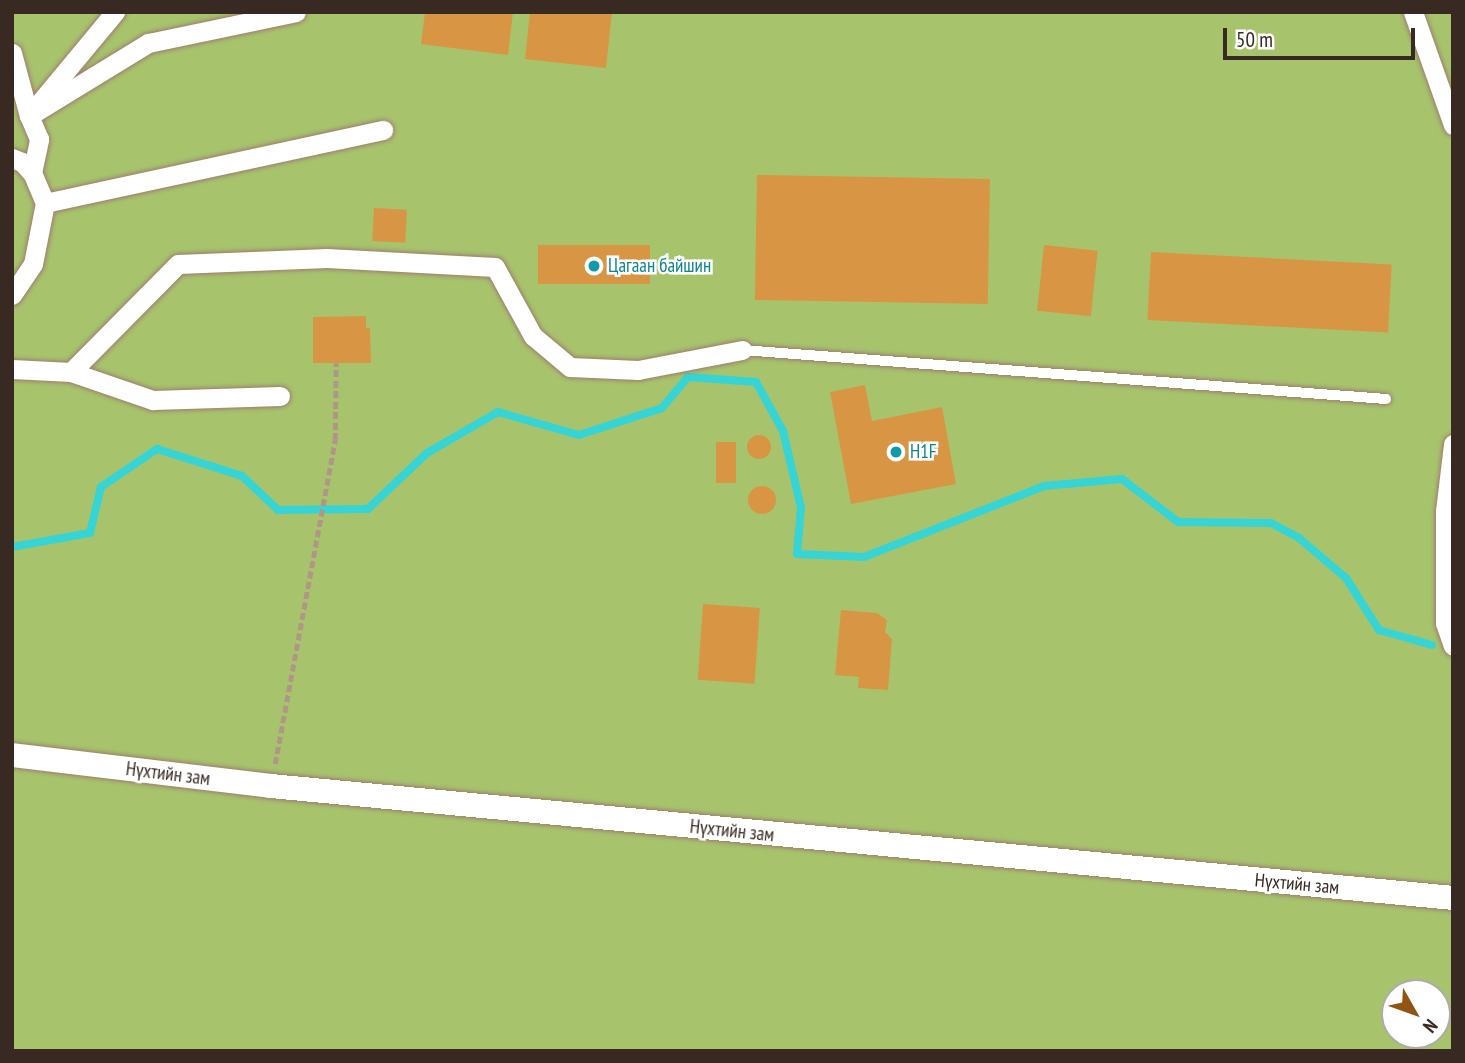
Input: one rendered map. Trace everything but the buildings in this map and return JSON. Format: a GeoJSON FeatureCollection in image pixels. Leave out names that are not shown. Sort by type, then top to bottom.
{"type":"FeatureCollection","features":[{"type":"Feature","properties":{"kind":"street"},"geometry":{"type":"LineString","coordinates":[[29,116],[115,12]]}},
{"type":"Feature","properties":{"kind":"street"},"geometry":{"type":"LineString","coordinates":[[29,116],[148,43],[296,12]]}},
{"type":"Feature","properties":{"kind":"street"},"geometry":{"type":"LineString","coordinates":[[1413,12],[1453,125]]}},
{"type":"Feature","properties":{"kind":"street"},"geometry":{"type":"LineString","coordinates":[[12,53],[29,116],[39,139],[32,173]]}},
{"type":"Feature","properties":{"kind":"street"},"geometry":{"type":"LineString","coordinates":[[45,203],[383,130]]}},
{"type":"Feature","properties":{"kind":"street"},"geometry":{"type":"LineString","coordinates":[[12,158],[22,162],[32,173],[45,203],[33,264],[12,295]]}},
{"type":"Feature","properties":{"kind":"street"},"geometry":{"type":"LineString","coordinates":[[71,372],[178,264],[327,258],[495,267],[533,336],[570,367],[638,370],[742,350]]}},
{"type":"Feature","properties":{"kind":"street"},"geometry":{"type":"LineString","coordinates":[[12,369],[71,372],[153,400],[280,396]]}},
{"type":"Feature","properties":{"kind":"street"},"geometry":{"type":"LineString","coordinates":[[1453,444],[1445,526],[1445,623],[1453,646]]}},
{"type":"Feature","properties":{"kind":"street","name":"Нүхтийн зам"},"geometry":{"type":"LineString","coordinates":[[12,755],[271,786],[1453,898]]}},
{"type":"Feature","properties":{"kind":"lane"},"geometry":{"type":"LineString","coordinates":[[742,350],[1386,399]]}},
{"type":"Feature","properties":{"kind":"path"},"geometry":{"type":"LineString","coordinates":[[271,786],[335,440],[336,363]]}},
{"type":"Feature","properties":{"kind":"green space"},"geometry":{"type":"Polygon","coordinates":[[[12,12],[1453,12],[1453,1051],[12,1051],[12,12]]]}},
{"type":"Feature","properties":{"kind":"waterway"},"geometry":{"type":"LineString","coordinates":[[12,547],[90,533],[101,487],[157,449],[242,476],[278,510],[368,509],[427,453],[498,412],[579,435],[662,408],[688,377],[756,382],[783,431],[801,508],[797,554],[864,557],[1044,486],[1122,479],[1178,522],[1271,523],[1299,538],[1346,578],[1379,630],[1432,645]]}},
{"type":"Feature","properties":{"kind":"place","name":"Цагаан байшин"},"geometry":{"type":"Point","coordinates":[594,266]}},
{"type":"Feature","properties":{"kind":"place","name":"H1F"},"geometry":{"type":"Point","coordinates":[896,452]}}]}
